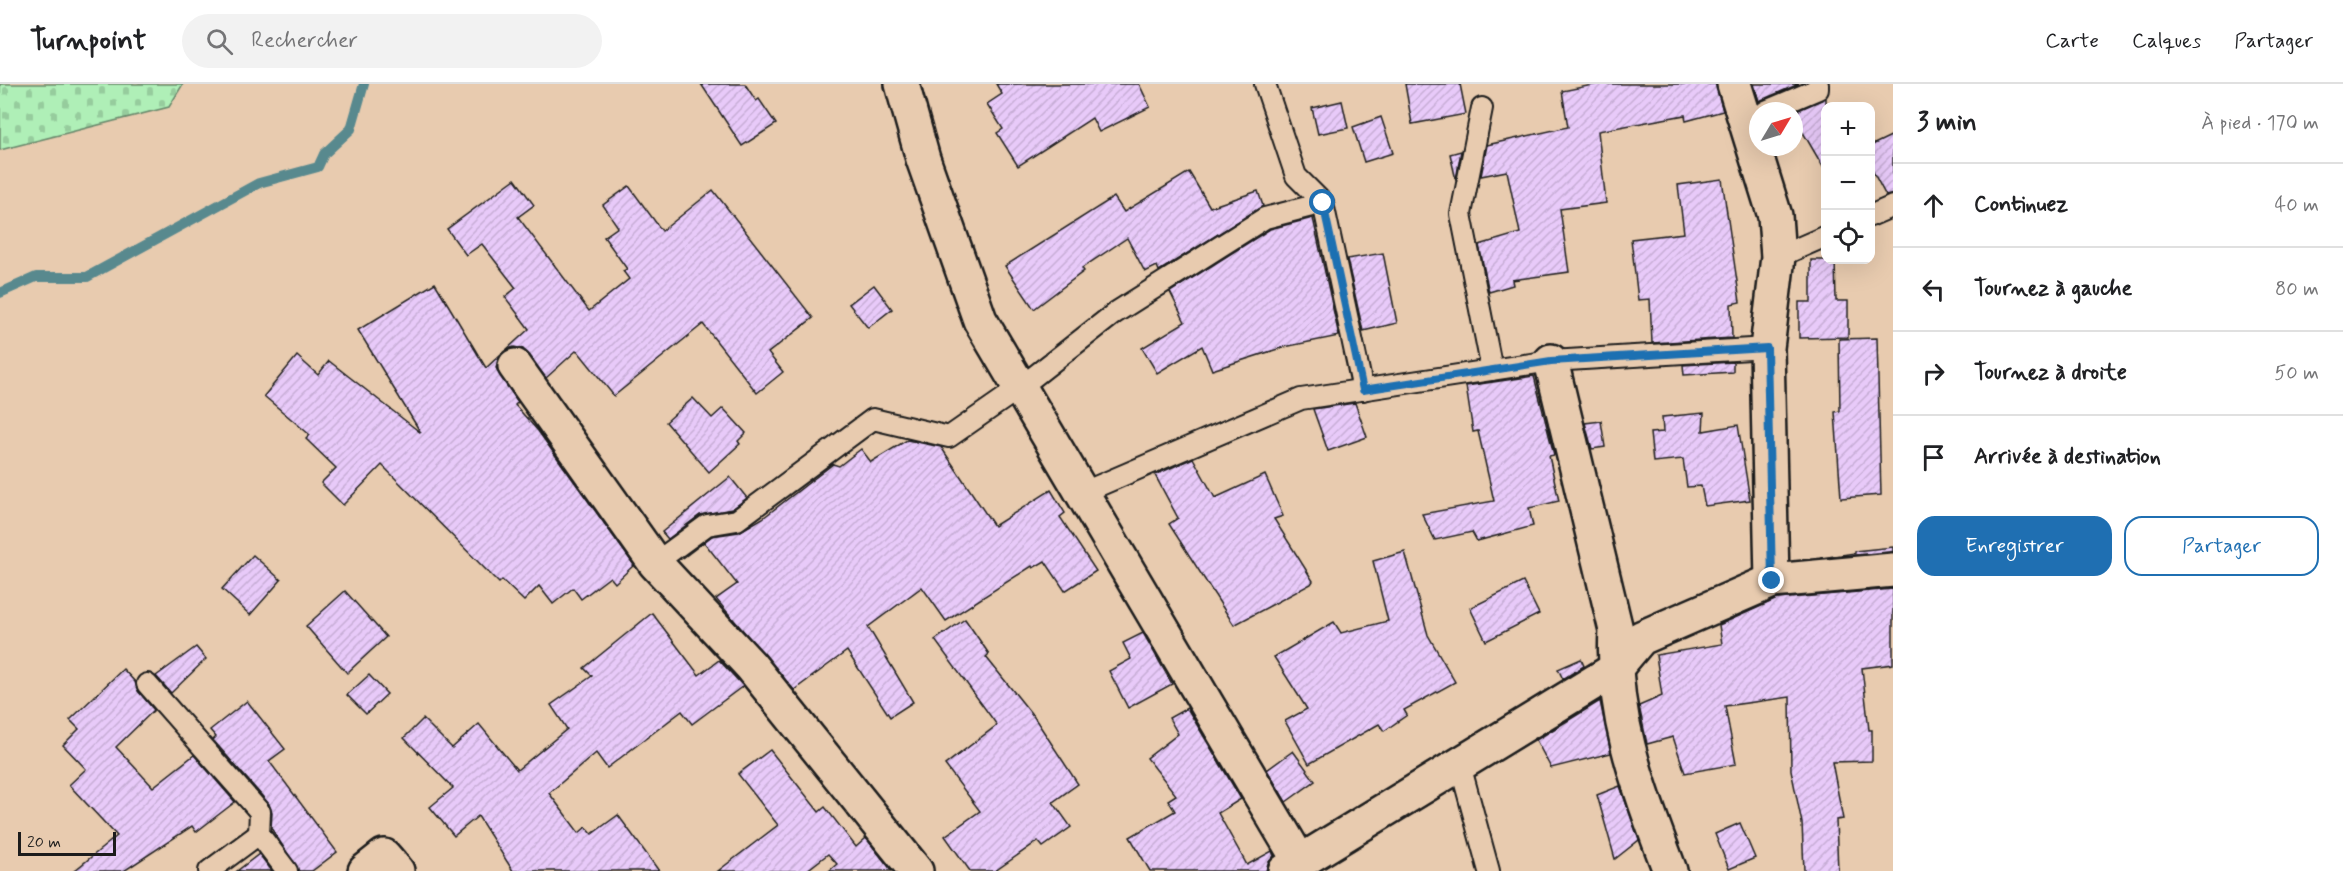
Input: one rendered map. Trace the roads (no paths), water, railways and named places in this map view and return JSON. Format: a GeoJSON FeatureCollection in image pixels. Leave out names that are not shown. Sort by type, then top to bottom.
{"type":"FeatureCollection","features":[{"type":"Feature","properties":{"kind":"street"},"geometry":{"type":"LineString","coordinates":[[902,84],[923,159],[980,320],[1018,389],[1084,492],[1293,867],[1614,670],[1641,638],[1772,581],[1893,570]]}},
{"type":"Feature","properties":{"kind":"street"},"geometry":{"type":"LineString","coordinates":[[1734,84],[1749,105]]}},
{"type":"Feature","properties":{"kind":"street"},"geometry":{"type":"LineString","coordinates":[[1764,156],[1775,216],[1778,256],[1767,348],[1772,581]]}},
{"type":"Feature","properties":{"kind":"street"},"geometry":{"type":"LineString","coordinates":[[1551,361],[1616,630],[1614,670],[1631,765],[1670,871]]}},
{"type":"Feature","properties":{"kind":"street"},"geometry":{"type":"LineString","coordinates":[[515,366],[655,563],[751,666],[916,871]]}},
{"type":"Feature","properties":{"kind":"street"},"geometry":{"type":"LineString","coordinates":[[365,871],[384,856],[397,871]]}},
{"type":"Feature","properties":{"kind":"lane"},"geometry":{"type":"LineString","coordinates":[[1265,84],[1296,176],[1323,203],[1363,390]]}},
{"type":"Feature","properties":{"kind":"lane"},"geometry":{"type":"LineString","coordinates":[[1787,102],[1818,89],[1818,84]]}},
{"type":"Feature","properties":{"kind":"lane"},"geometry":{"type":"LineString","coordinates":[[1482,108],[1461,214],[1492,370]]}},
{"type":"Feature","properties":{"kind":"lane"},"geometry":{"type":"LineString","coordinates":[[655,563],[707,525],[737,520],[873,419],[950,437],[1018,389],[1115,313],[1265,218],[1323,203]]}},
{"type":"Feature","properties":{"kind":"lane"},"geometry":{"type":"LineString","coordinates":[[1875,214],[1893,206]]}},
{"type":"Feature","properties":{"kind":"lane"},"geometry":{"type":"LineString","coordinates":[[1778,256],[1821,238]]}},
{"type":"Feature","properties":{"kind":"lane"},"geometry":{"type":"LineString","coordinates":[[1084,492],[1301,399],[1551,361],[1767,348]]}},
{"type":"Feature","properties":{"kind":"lane"},"geometry":{"type":"LineString","coordinates":[[147,684],[260,812],[259,834],[287,871]]}},
{"type":"Feature","properties":{"kind":"lane"},"geometry":{"type":"LineString","coordinates":[[1460,765],[1489,871]]}},
{"type":"Feature","properties":{"kind":"lane"},"geometry":{"type":"LineString","coordinates":[[209,871],[259,834]]}},
{"type":"Feature","properties":{"kind":"waterway"},"geometry":{"type":"LineString","coordinates":[[0,293],[36,277],[87,277],[259,183],[318,167],[324,154],[351,129],[364,84]]}}]}
